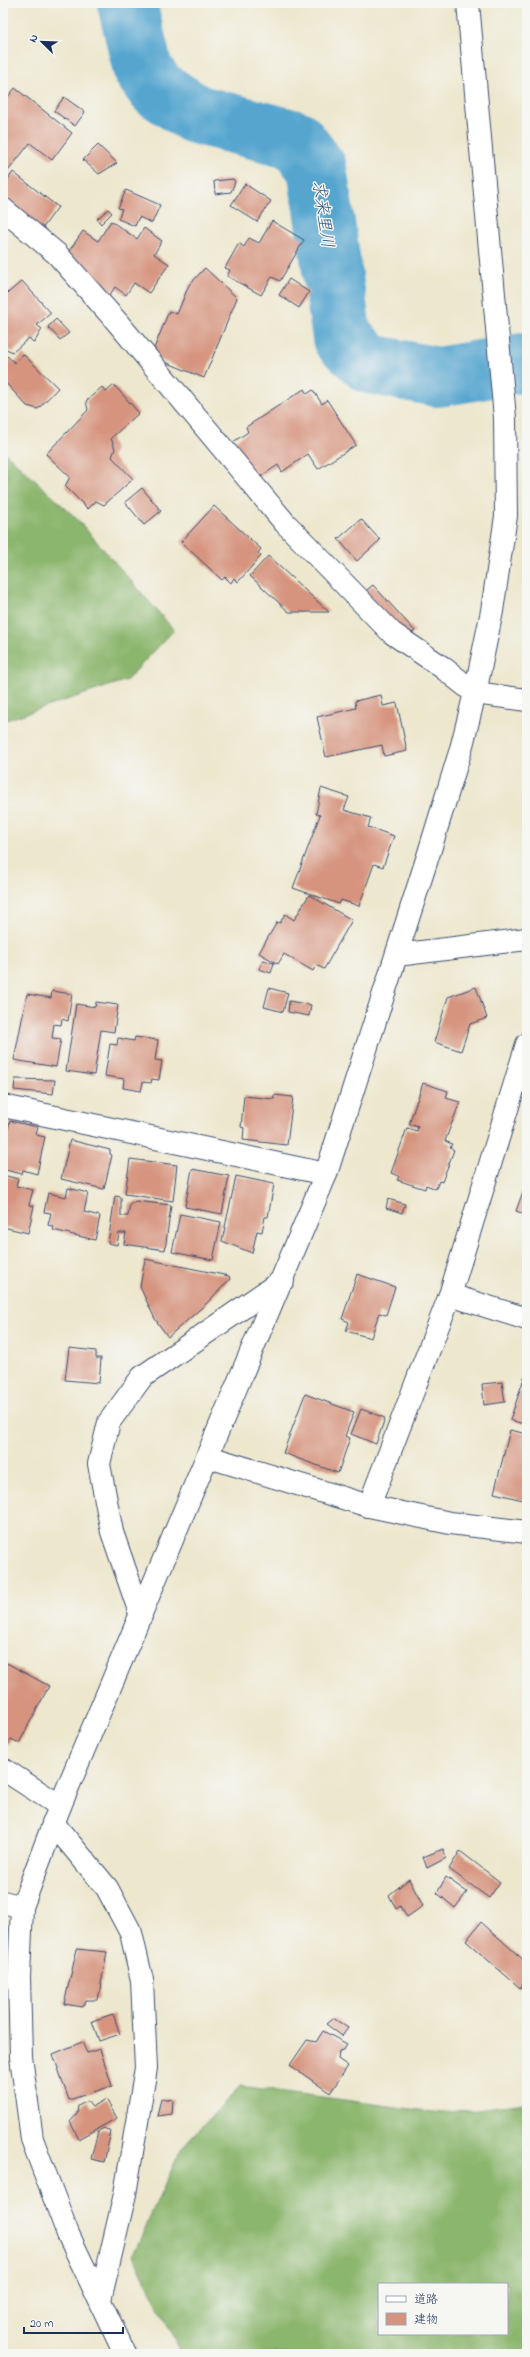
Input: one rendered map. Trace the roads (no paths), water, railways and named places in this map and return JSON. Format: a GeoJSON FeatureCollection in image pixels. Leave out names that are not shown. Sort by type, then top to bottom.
{"type":"FeatureCollection","features":[{"type":"Feature","properties":{"kind":"street"},"geometry":{"type":"LineString","coordinates":[[125,2354],[68,2234],[32,2139],[21,2058],[19,1977],[13,1904],[57,1815],[209,1457],[326,1174],[397,955],[461,749],[475,692],[492,611],[506,516],[505,418],[468,3]]}},
{"type":"Feature","properties":{"kind":"street"},"geometry":{"type":"LineString","coordinates":[[3,209],[57,254],[123,329],[285,523],[392,633],[442,667],[475,692],[527,700]]}},
{"type":"Feature","properties":{"kind":"street"},"geometry":{"type":"LineString","coordinates":[[397,955],[527,939]]}},
{"type":"Feature","properties":{"kind":"street"},"geometry":{"type":"LineString","coordinates":[[369,1506],[450,1295],[527,1044]]}},
{"type":"Feature","properties":{"kind":"street"},"geometry":{"type":"LineString","coordinates":[[3,1106],[326,1174]]}},
{"type":"Feature","properties":{"kind":"street"},"geometry":{"type":"LineString","coordinates":[[141,1616],[112,1532],[99,1464],[109,1422],[142,1376],[283,1280]]}},
{"type":"Feature","properties":{"kind":"street"},"geometry":{"type":"LineString","coordinates":[[450,1295],[527,1319]]}},
{"type":"Feature","properties":{"kind":"street"},"geometry":{"type":"LineString","coordinates":[[209,1457],[369,1506],[450,1523],[527,1532]]}},
{"type":"Feature","properties":{"kind":"street"},"geometry":{"type":"LineString","coordinates":[[3,1769],[57,1815],[107,1888],[131,1933],[142,1980],[146,2068],[125,2194],[100,2300]]}},
{"type":"Feature","properties":{"kind":"waterway","name":"求来里川"},"geometry":{"type":"LineString","coordinates":[[127,3],[143,70],[156,88],[195,114],[296,140],[317,168],[342,338],[370,364],[438,377],[527,362]]}}]}
